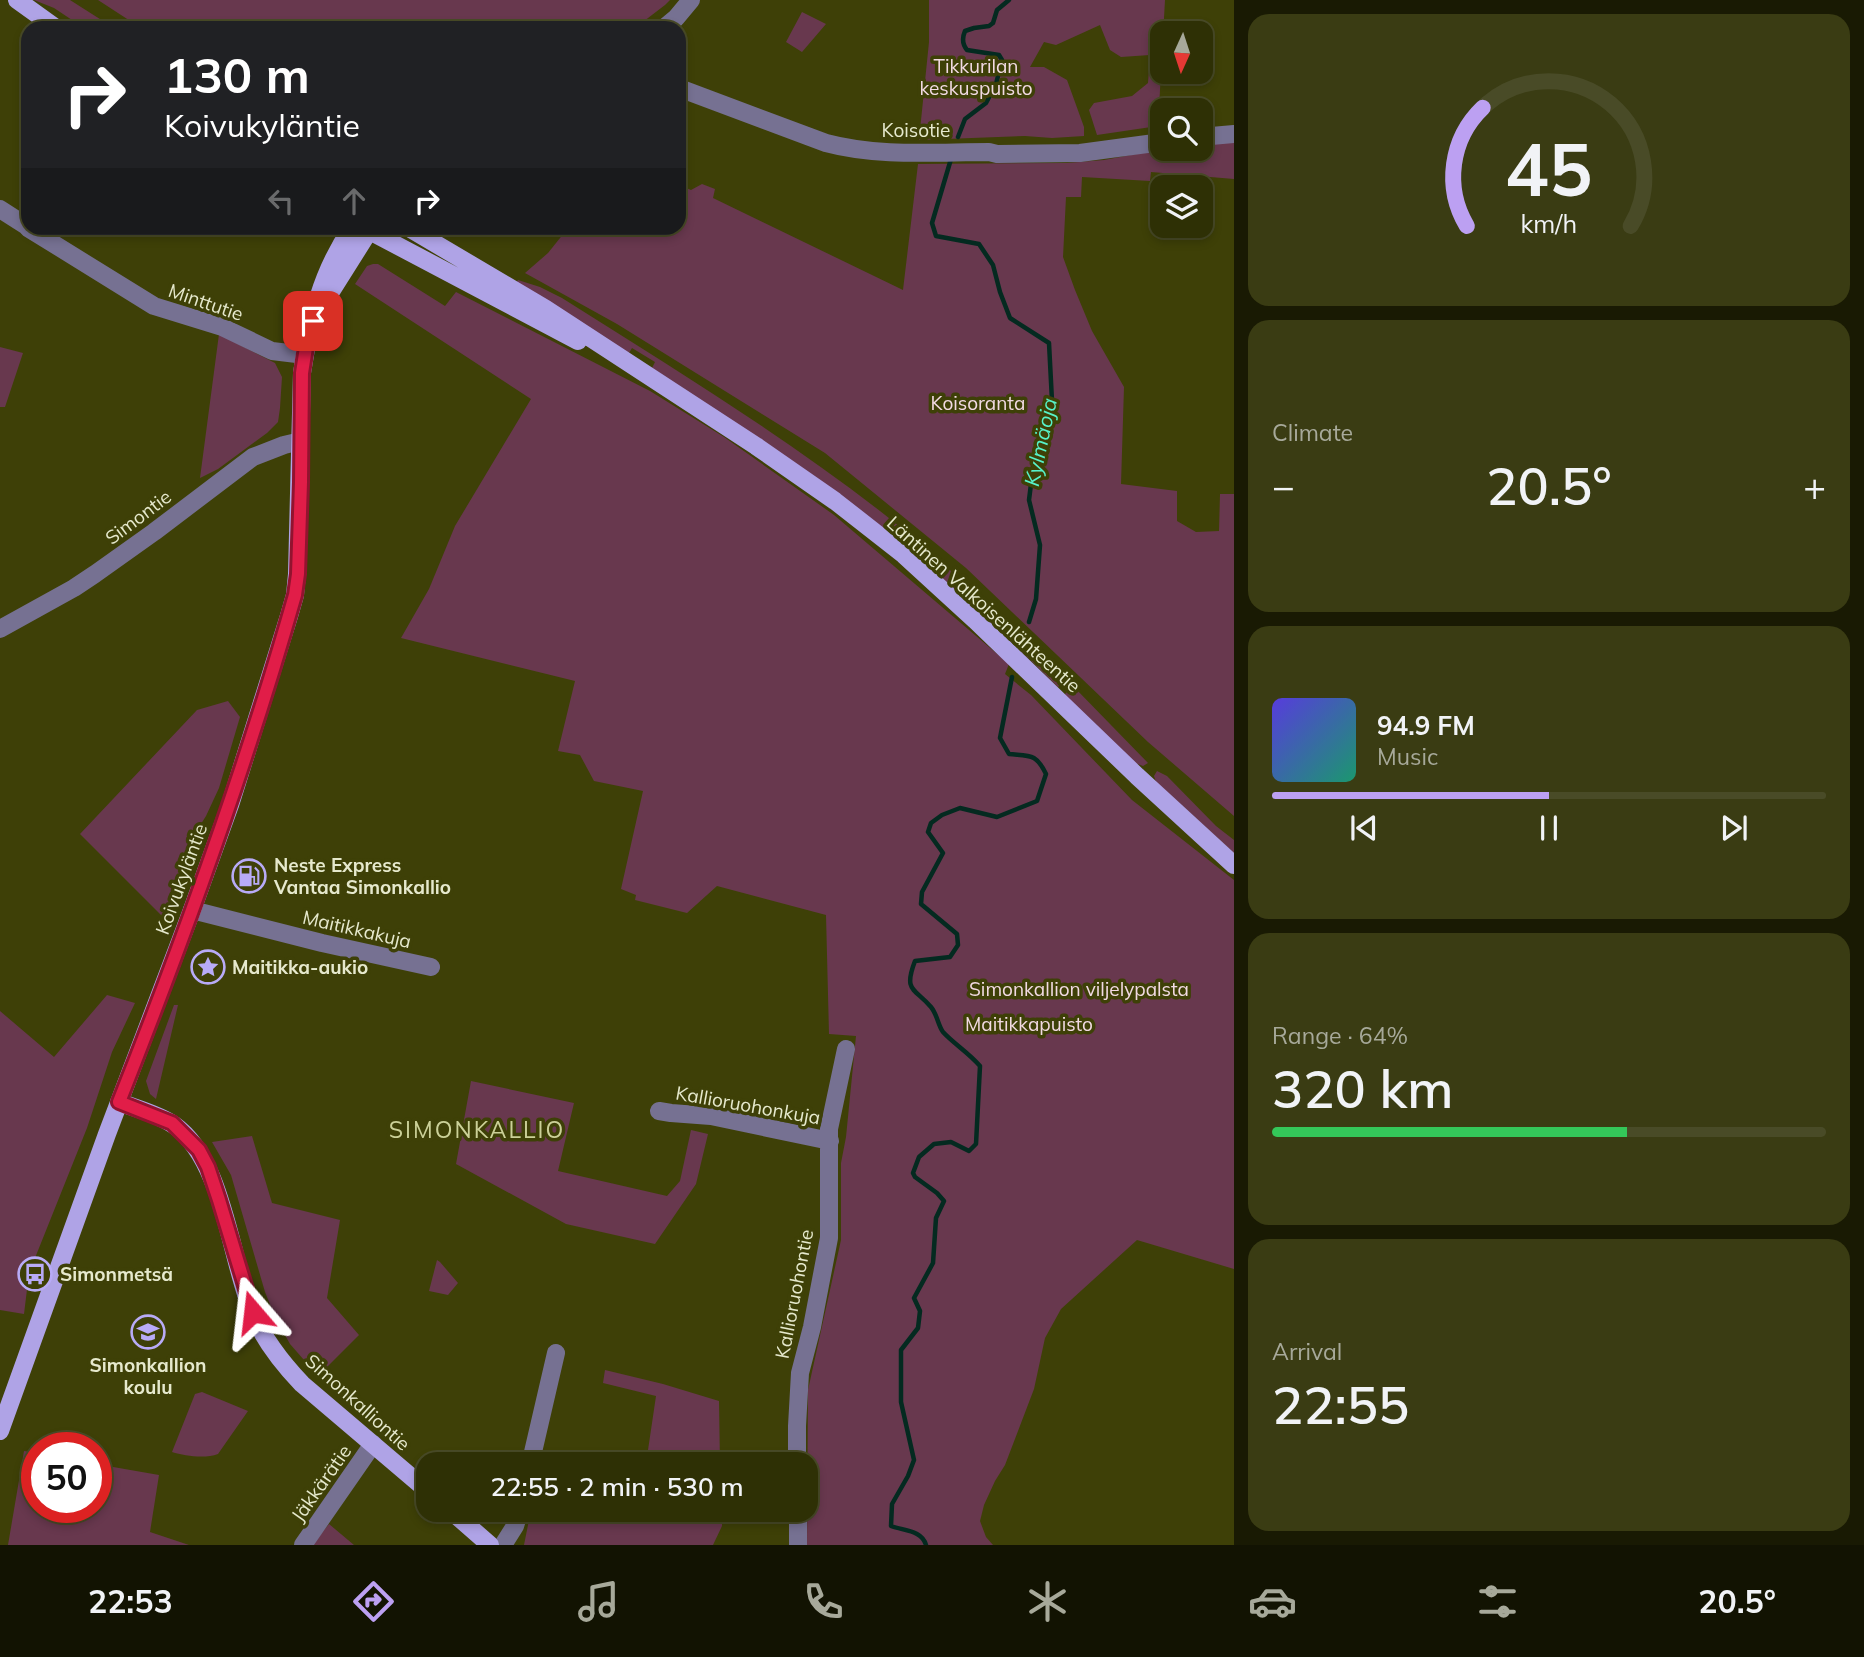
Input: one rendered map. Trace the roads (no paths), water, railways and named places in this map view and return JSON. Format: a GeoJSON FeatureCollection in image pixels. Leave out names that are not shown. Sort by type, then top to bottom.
{"type":"FeatureCollection","features":[{"type":"Feature","properties":{"kind":"main road"},"geometry":{"type":"LineString","coordinates":[[25,5],[47,21]]}},
{"type":"Feature","properties":{"kind":"main road"},"geometry":{"type":"LineString","coordinates":[[25,5],[58,21]]}},
{"type":"Feature","properties":{"kind":"main road","name":"Koivukyläntie"},"geometry":{"type":"LineString","coordinates":[[0,1432],[119,1102],[230,806],[295,595],[298,574],[302,373],[323,280],[339,246],[354,235]]}},
{"type":"Feature","properties":{"kind":"main road","name":"Läntinen Valkoisenlähteentie"},"geometry":{"type":"LineString","coordinates":[[377,235],[551,328],[650,377]]}},
{"type":"Feature","properties":{"kind":"main road","name":"Läntinen Valkoisenlähteentie"},"geometry":{"type":"LineString","coordinates":[[421,235],[546,309],[835,501],[904,555],[1234,865]]}},
{"type":"Feature","properties":{"kind":"main road","name":"Simonkalliontie"},"geometry":{"type":"LineString","coordinates":[[119,1102],[172,1123],[199,1150],[208,1167],[253,1312],[265,1337],[302,1384],[416,1481]]}},
{"type":"Feature","properties":{"kind":"main road"},"geometry":{"type":"LineString","coordinates":[[464,1522],[490,1545]]}},
{"type":"Feature","properties":{"kind":"street"},"geometry":{"type":"LineString","coordinates":[[671,21],[691,0]]}},
{"type":"Feature","properties":{"kind":"street","name":"Koisotie"},"geometry":{"type":"LineString","coordinates":[[686,92],[844,148],[867,151],[1059,155],[1150,144]]}},
{"type":"Feature","properties":{"kind":"street"},"geometry":{"type":"LineString","coordinates":[[1213,136],[1234,134]]}},
{"type":"Feature","properties":{"kind":"street","name":"Minttutie"},"geometry":{"type":"LineString","coordinates":[[0,209],[21,222]]}},
{"type":"Feature","properties":{"kind":"street","name":"Minttutie"},"geometry":{"type":"LineString","coordinates":[[41,235],[154,306],[222,327],[272,351],[305,355]]}},
{"type":"Feature","properties":{"kind":"street","name":"Simontie"},"geometry":{"type":"LineString","coordinates":[[0,629],[95,574],[253,457],[284,444],[301,441]]}},
{"type":"Feature","properties":{"kind":"street","name":"Maitikkakuja"},"geometry":{"type":"LineString","coordinates":[[192,910],[431,967]]}},
{"type":"Feature","properties":{"kind":"street","name":"Kallioruohontie"},"geometry":{"type":"LineString","coordinates":[[797,1452],[800,1374],[829,1238],[830,1129],[846,1049]]}},
{"type":"Feature","properties":{"kind":"street","name":"Kallioruohonkuja"},"geometry":{"type":"LineString","coordinates":[[660,1111],[705,1115],[830,1141]]}},
{"type":"Feature","properties":{"kind":"street"},"geometry":{"type":"LineString","coordinates":[[533,1452],[556,1353]]}},
{"type":"Feature","properties":{"kind":"street","name":"Jäkkärätie"},"geometry":{"type":"LineString","coordinates":[[303,1545],[373,1444]]}},
{"type":"Feature","properties":{"kind":"street"},"geometry":{"type":"LineString","coordinates":[[503,1545],[516,1522]]}},
{"type":"Feature","properties":{"kind":"street"},"geometry":{"type":"LineString","coordinates":[[798,1522],[798,1545]]}},
{"type":"Feature","properties":{"kind":"waterway","name":"Kylmäoja"},"geometry":{"type":"LineString","coordinates":[[958,137],[965,119],[986,103],[996,84],[1002,60],[999,55],[967,50],[963,43],[965,31],[989,26],[993,23],[997,10],[1009,0]]}},
{"type":"Feature","properties":{"kind":"waterway","name":"Kylmäoja"},"geometry":{"type":"LineString","coordinates":[[951,159],[932,223],[936,236],[979,244],[993,265],[1010,318],[1049,343],[1052,401],[1034,460],[1029,500],[1040,545],[1036,599],[1029,622]]}},
{"type":"Feature","properties":{"kind":"waterway","name":"Kylmäoja"},"geometry":{"type":"LineString","coordinates":[[926,1545],[921,1536],[891,1526],[892,1504],[914,1460],[901,1402],[901,1350],[918,1328],[920,1311],[914,1298],[933,1263],[936,1218],[944,1201],[913,1173],[919,1157],[934,1144],[951,1142],[969,1151],[976,1144],[980,1066],[943,1032],[933,1010],[912,988],[910,979],[915,961],[950,957],[958,945],[957,934],[921,904],[922,892],[943,853],[928,832],[931,823],[960,808],[997,817],[1037,801],[1046,774],[1042,767],[1032,757],[1009,754],[1000,738],[1012,677]]}},
{"type":"Feature","properties":{"kind":"place","name":"Neste Express Vantaa Simonkallio"},"geometry":{"type":"Point","coordinates":[249,876]}},
{"type":"Feature","properties":{"kind":"place","name":"Maitikka-aukio"},"geometry":{"type":"Point","coordinates":[208,967]}},
{"type":"Feature","properties":{"kind":"place","name":"Simonmetsä"},"geometry":{"type":"Point","coordinates":[35,1274]}},
{"type":"Feature","properties":{"kind":"place","name":"Simonkallion koulu"},"geometry":{"type":"Point","coordinates":[148,1332]}},
{"type":"Feature","properties":{"kind":"district","name":"SIMONKALLIO"},"geometry":{"type":"Point","coordinates":[477,1129]}},
{"type":"Feature","properties":{"kind":"park label","name":"Tikkurilan keskuspuisto"},"geometry":{"type":"Point","coordinates":[976,77]}},
{"type":"Feature","properties":{"kind":"park label","name":"Koisoranta"},"geometry":{"type":"Point","coordinates":[978,403]}},
{"type":"Feature","properties":{"kind":"park label","name":"Simonkallion viljelypalsta"},"geometry":{"type":"Point","coordinates":[1079,989]}},
{"type":"Feature","properties":{"kind":"park label","name":"Maitikkapuisto"},"geometry":{"type":"Point","coordinates":[1029,1024]}}]}
